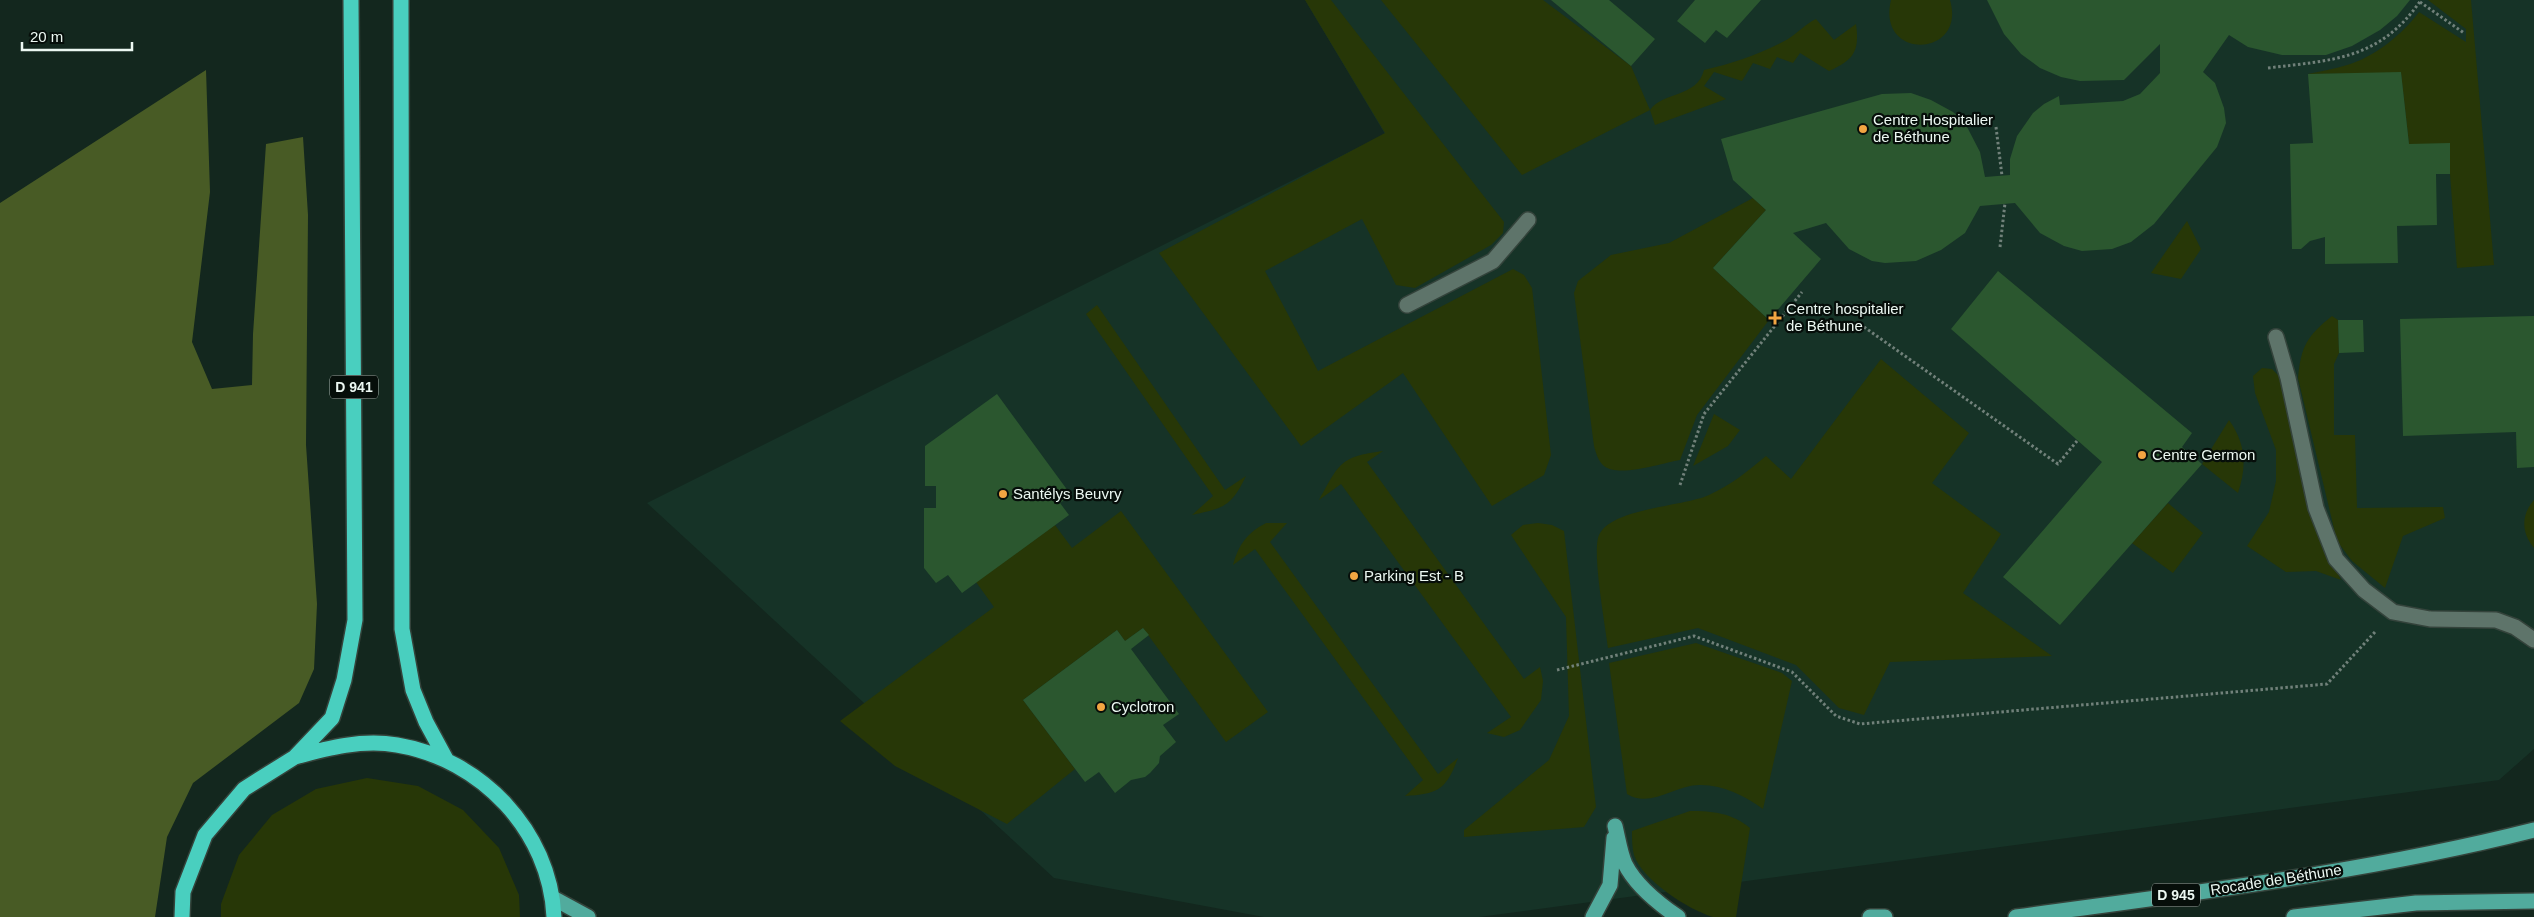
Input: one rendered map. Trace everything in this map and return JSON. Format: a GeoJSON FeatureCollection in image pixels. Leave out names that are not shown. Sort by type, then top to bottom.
{"type":"FeatureCollection","features":[{"type":"Feature","properties":{"kind":"highway","name":"D 941"},"geometry":{"type":"LineString","coordinates":[[295,757],[332,718],[344,680],[355,620],[351,0]]}},
{"type":"Feature","properties":{"kind":"highway"},"geometry":{"type":"LineString","coordinates":[[401,0],[402,629],[413,690],[426,722],[446,759]]}},
{"type":"Feature","properties":{"kind":"highway"},"geometry":{"type":"LineString","coordinates":[[182,917],[183,892],[205,835],[244,789],[295,757],[345,744],[396,744],[446,759],[485,783],[517,815],[540,855],[553,898],[554,917]]}},
{"type":"Feature","properties":{"kind":"main road"},"geometry":{"type":"LineString","coordinates":[[1593,917],[1610,886],[1615,826],[1626,865],[1643,887],[1662,906],[1678,917]]}},
{"type":"Feature","properties":{"kind":"main road","name":"Rocade de Béthune"},"geometry":{"type":"LineString","coordinates":[[2016,917],[2346,869],[2453,850],[2534,830]]}},
{"type":"Feature","properties":{"kind":"main road"},"geometry":{"type":"LineString","coordinates":[[553,898],[588,917]]}},
{"type":"Feature","properties":{"kind":"main road"},"geometry":{"type":"LineString","coordinates":[[2294,917],[2416,903],[2534,901]]}},
{"type":"Feature","properties":{"kind":"main road"},"geometry":{"type":"LineString","coordinates":[[1870,917],[1885,917]]}},
{"type":"Feature","properties":{"kind":"lane"},"geometry":{"type":"LineString","coordinates":[[1407,305],[1493,261],[1528,220]]}},
{"type":"Feature","properties":{"kind":"lane"},"geometry":{"type":"LineString","coordinates":[[2276,337],[2288,378],[2316,508],[2336,559],[2364,590],[2393,612],[2430,620],[2496,620],[2515,626],[2534,640]]}},
{"type":"Feature","properties":{"kind":"path"},"geometry":{"type":"LineString","coordinates":[[2268,68],[2354,55],[2384,39],[2412,14],[2420,1],[2464,32]]}},
{"type":"Feature","properties":{"kind":"path"},"geometry":{"type":"LineString","coordinates":[[1996,128],[2002,176]]}},
{"type":"Feature","properties":{"kind":"path"},"geometry":{"type":"LineString","coordinates":[[2000,247],[2004,204]]}},
{"type":"Feature","properties":{"kind":"path"},"geometry":{"type":"LineString","coordinates":[[1680,485],[1704,414],[1802,292]]}},
{"type":"Feature","properties":{"kind":"path"},"geometry":{"type":"LineString","coordinates":[[1864,327],[2058,464],[2077,440]]}},
{"type":"Feature","properties":{"kind":"path"},"geometry":{"type":"LineString","coordinates":[[1557,670],[1694,636],[1792,672],[1836,716],[1860,724],[2327,684],[2393,612]]}},
{"type":"Feature","properties":{"kind":"shaded area","name":"Centre hospitalier de Béthune"},"geometry":{"type":"Polygon","coordinates":[[[1305,0],[2534,0],[2534,749],[2499,780],[1479,917],[1264,917],[1054,878],[647,503],[1385,134],[1305,0]]]}},
{"type":"Feature","properties":{"kind":"green space"},"geometry":{"type":"Polygon","coordinates":[[[1305,0],[1331,0],[1504,222],[1503,233],[1491,245],[1415,288],[1396,285],[1362,219],[1265,271],[1318,371],[1513,269],[1524,275],[1532,288],[1551,455],[1544,475],[1492,506],[1403,373],[1301,446],[1159,253],[1385,133],[1305,0]]]}},
{"type":"Feature","properties":{"kind":"green space"},"geometry":{"type":"Polygon","coordinates":[[[1381,0],[1543,0],[1631,66],[1650,110],[1522,175],[1381,0]]]}},
{"type":"Feature","properties":{"kind":"green space"},"geometry":{"type":"Polygon","coordinates":[[[1891,0],[1950,0],[1952,19],[1946,33],[1935,42],[1921,45],[1908,42],[1896,34],[1890,20],[1891,0]]]}},
{"type":"Feature","properties":{"kind":"green space"},"geometry":{"type":"Polygon","coordinates":[[[2428,0],[2471,0],[2494,265],[2457,268],[2450,174],[2450,144],[2409,144],[2401,73],[2308,74],[2347,65],[2367,57],[2396,37],[2419,12],[2466,42],[2466,29],[2428,0]]]}},
{"type":"Feature","properties":{"kind":"green space"},"geometry":{"type":"Polygon","coordinates":[[[1816,19],[1834,40],[1856,24],[1857,42],[1853,54],[1844,63],[1829,71],[1800,53],[1793,63],[1777,57],[1770,69],[1753,63],[1742,81],[1714,72],[1704,86],[1726,99],[1655,125],[1650,110],[1663,100],[1694,85],[1700,79],[1704,70],[1737,61],[1768,49],[1788,39],[1816,19]]]}},
{"type":"Feature","properties":{"kind":"green space"},"geometry":{"type":"Polygon","coordinates":[[[206,70],[210,192],[192,342],[212,389],[252,385],[253,334],[266,144],[303,137],[308,215],[306,445],[317,604],[314,669],[299,703],[193,783],[167,837],[155,917],[0,917],[0,203],[206,70]]]}},
{"type":"Feature","properties":{"kind":"green space"},"geometry":{"type":"Polygon","coordinates":[[[1753,198],[1766,210],[1713,268],[1769,320],[1697,415],[1680,460],[1620,471],[1604,466],[1596,454],[1594,446],[1574,293],[1578,281],[1611,255],[1669,243],[1753,198]]]}},
{"type":"Feature","properties":{"kind":"green space"},"geometry":{"type":"Polygon","coordinates":[[[2187,221],[2201,249],[2181,279],[2151,273],[2187,221]]]}},
{"type":"Feature","properties":{"kind":"green space"},"geometry":{"type":"Polygon","coordinates":[[[1097,305],[1225,490],[1246,476],[1231,500],[1219,508],[1192,515],[1213,496],[1086,314],[1097,305]]]}},
{"type":"Feature","properties":{"kind":"green space"},"geometry":{"type":"Polygon","coordinates":[[[2332,316],[2338,320],[2339,353],[2334,364],[2334,435],[2355,435],[2357,508],[2443,507],[2445,518],[2403,536],[2385,588],[2352,561],[2337,541],[2298,378],[2303,350],[2311,336],[2332,316]]]}},
{"type":"Feature","properties":{"kind":"green space"},"geometry":{"type":"Polygon","coordinates":[[[1881,359],[1969,433],[1932,483],[2001,534],[1963,593],[2052,656],[1890,662],[1864,715],[1839,708],[1796,665],[1698,628],[1608,648],[1597,560],[1598,538],[1604,528],[1615,520],[1630,514],[1709,495],[1732,482],[1766,456],[1791,479],[1881,359]]]}},
{"type":"Feature","properties":{"kind":"green space"},"geometry":{"type":"Polygon","coordinates":[[[2262,368],[2272,369],[2279,376],[2312,518],[2341,580],[2316,571],[2286,572],[2247,546],[2269,512],[2276,481],[2276,450],[2255,393],[2253,376],[2262,368]]]}},
{"type":"Feature","properties":{"kind":"green space"},"geometry":{"type":"Polygon","coordinates":[[[1714,414],[1740,430],[1728,446],[1693,466],[1714,414]]]}},
{"type":"Feature","properties":{"kind":"green space"},"geometry":{"type":"Polygon","coordinates":[[[2229,420],[2239,438],[2243,455],[2243,474],[2238,493],[2202,464],[2229,420]]]}},
{"type":"Feature","properties":{"kind":"green space"},"geometry":{"type":"Polygon","coordinates":[[[1383,451],[1367,462],[1524,679],[1540,667],[1543,681],[1541,700],[1520,730],[1504,737],[1487,733],[1511,717],[1341,484],[1319,500],[1342,464],[1357,456],[1383,451]]]}},
{"type":"Feature","properties":{"kind":"green space"},"geometry":{"type":"Polygon","coordinates":[[[2534,500],[2534,548],[2527,536],[2524,524],[2527,512],[2534,500]]]}},
{"type":"Feature","properties":{"kind":"green space"},"geometry":{"type":"Polygon","coordinates":[[[2168,503],[2203,533],[2173,573],[2132,543],[2168,503]]]}},
{"type":"Feature","properties":{"kind":"green space"},"geometry":{"type":"Polygon","coordinates":[[[1121,511],[1268,712],[1226,742],[1143,628],[1125,641],[1117,630],[1023,700],[1075,769],[1007,824],[895,766],[840,721],[994,607],[976,582],[1055,525],[1072,548],[1121,511]]]}},
{"type":"Feature","properties":{"kind":"green space"},"geometry":{"type":"Polygon","coordinates":[[[1266,523],[1287,523],[1270,542],[1438,774],[1458,758],[1445,784],[1433,792],[1405,796],[1423,780],[1255,549],[1233,565],[1241,545],[1249,535],[1266,523]]]}},
{"type":"Feature","properties":{"kind":"green space"},"geometry":{"type":"Polygon","coordinates":[[[1538,523],[1552,525],[1564,531],[1596,807],[1584,827],[1464,837],[1464,830],[1549,760],[1569,716],[1566,617],[1511,535],[1523,525],[1538,523]]]}},
{"type":"Feature","properties":{"kind":"green space"},"geometry":{"type":"Polygon","coordinates":[[[1696,643],[1782,673],[1792,681],[1763,809],[1734,792],[1710,785],[1691,786],[1645,799],[1627,794],[1609,663],[1696,643]]]}},
{"type":"Feature","properties":{"kind":"green space"},"geometry":{"type":"Polygon","coordinates":[[[367,778],[418,786],[463,810],[499,848],[519,895],[520,917],[221,917],[221,904],[239,855],[272,815],[316,789],[367,778]]]}},
{"type":"Feature","properties":{"kind":"green space"},"geometry":{"type":"Polygon","coordinates":[[[1690,811],[1722,814],[1736,819],[1750,828],[1736,917],[1713,917],[1680,901],[1656,884],[1646,874],[1634,855],[1632,831],[1690,811]]]}},
{"type":"Feature","properties":{"kind":"building"},"geometry":{"type":"Polygon","coordinates":[[[1551,0],[1609,0],[1655,39],[1631,66],[1551,0]]]}},
{"type":"Feature","properties":{"kind":"building"},"geometry":{"type":"Polygon","coordinates":[[[1695,0],[1761,0],[1727,38],[1716,30],[1705,43],[1677,21],[1695,0]]]}},
{"type":"Feature","properties":{"kind":"building","name":"Centre Hospitalier de Béthune"},"geometry":{"type":"Polygon","coordinates":[[[1987,0],[2410,0],[2397,16],[2380,30],[2352,46],[2326,55],[2282,55],[2248,47],[2229,35],[2203,72],[2215,83],[2224,108],[2226,123],[2217,147],[2154,224],[2131,242],[2112,249],[2082,251],[2064,246],[2040,233],[2015,203],[1980,206],[1965,233],[1941,250],[1916,261],[1885,263],[1872,261],[1849,249],[1826,223],[1793,233],[1821,259],[1769,320],[1713,268],[1766,210],[1733,180],[1721,139],[1882,94],[1911,93],[1931,100],[1953,112],[1965,123],[1980,152],[1985,177],[2010,175],[2010,159],[2017,136],[2033,113],[2044,104],[2059,96],[2060,105],[2123,101],[2140,94],[2160,73],[2160,44],[2124,80],[2080,81],[2061,77],[2040,68],[2021,54],[2004,34],[1987,0]]]}},
{"type":"Feature","properties":{"kind":"building"},"geometry":{"type":"Polygon","coordinates":[[[2401,72],[2409,144],[2450,143],[2450,174],[2436,174],[2437,225],[2397,226],[2398,263],[2325,264],[2325,237],[2310,241],[2301,249],[2292,249],[2290,144],[2313,143],[2308,74],[2401,72]]]}},
{"type":"Feature","properties":{"kind":"building","name":"Centre Germon"},"geometry":{"type":"Polygon","coordinates":[[[1998,271],[2192,433],[2182,447],[2202,464],[2060,625],[2003,577],[2102,462],[1951,329],[1998,271]]]}},
{"type":"Feature","properties":{"kind":"building"},"geometry":{"type":"Polygon","coordinates":[[[2534,316],[2534,467],[2517,468],[2516,432],[2403,436],[2400,319],[2534,316]]]}},
{"type":"Feature","properties":{"kind":"building"},"geometry":{"type":"Polygon","coordinates":[[[2338,320],[2363,320],[2364,352],[2339,353],[2338,320]]]}},
{"type":"Feature","properties":{"kind":"building","name":"Santélys Beuvry"},"geometry":{"type":"Polygon","coordinates":[[[997,394],[1071,495],[1060,503],[1069,515],[962,593],[948,575],[936,583],[924,568],[924,508],[936,508],[936,486],[925,486],[925,446],[997,394]]]}},
{"type":"Feature","properties":{"kind":"building","name":"Cyclotron"},"geometry":{"type":"Polygon","coordinates":[[[1143,628],[1149,635],[1131,649],[1179,714],[1163,725],[1176,742],[1160,756],[1159,763],[1150,773],[1145,777],[1131,780],[1115,793],[1099,772],[1085,782],[1023,700],[1117,630],[1125,641],[1143,628]]]}},
{"type":"Feature","properties":{"kind":"place","name":"Centre Hospitalier de Béthune"},"geometry":{"type":"Point","coordinates":[1863,129]}},
{"type":"Feature","properties":{"kind":"place","name":"Centre hospitalier de Béthune"},"geometry":{"type":"Point","coordinates":[1775,318]}},
{"type":"Feature","properties":{"kind":"place","name":"Centre Germon"},"geometry":{"type":"Point","coordinates":[2142,455]}},
{"type":"Feature","properties":{"kind":"place","name":"Santélys Beuvry"},"geometry":{"type":"Point","coordinates":[1003,494]}},
{"type":"Feature","properties":{"kind":"place","name":"Parking Est - B"},"geometry":{"type":"Point","coordinates":[1354,576]}},
{"type":"Feature","properties":{"kind":"place","name":"Cyclotron"},"geometry":{"type":"Point","coordinates":[1101,707]}}]}
